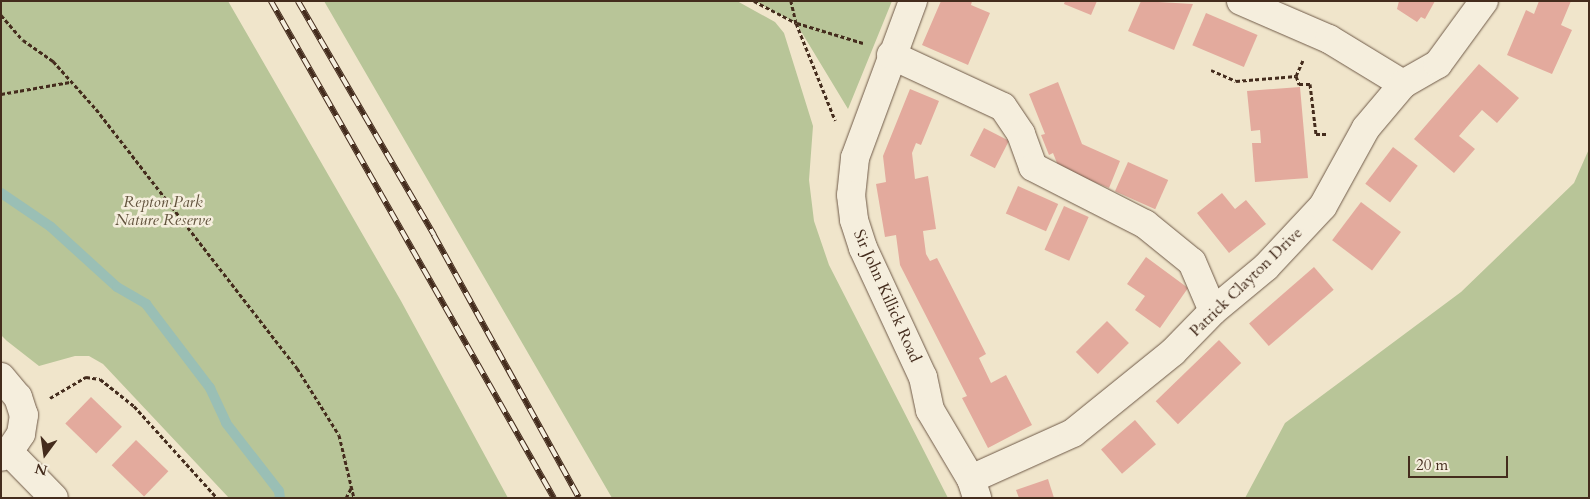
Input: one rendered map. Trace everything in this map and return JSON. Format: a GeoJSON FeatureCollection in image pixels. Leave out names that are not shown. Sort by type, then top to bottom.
{"type":"FeatureCollection","features":[{"type":"Feature","properties":{"kind":"street","name":"Sir John Killick Road"},"geometry":{"type":"LineString","coordinates":[[913,1],[861,139],[855,158],[851,195],[862,248],[923,377],[930,410],[974,488]]}},
{"type":"Feature","properties":{"kind":"street"},"geometry":{"type":"LineString","coordinates":[[1241,1],[1314,32],[1403,84]]}},
{"type":"Feature","properties":{"kind":"street","name":"Patrick Clayton Drive"},"geometry":{"type":"LineString","coordinates":[[974,488],[1073,433],[1173,352],[1213,311],[1266,267],[1323,206],[1366,128],[1403,84],[1438,64],[1484,1]]}},
{"type":"Feature","properties":{"kind":"street"},"geometry":{"type":"LineString","coordinates":[[892,56],[1003,107],[1021,134],[1033,167],[1145,224],[1192,262],[1213,311]]}},
{"type":"Feature","properties":{"kind":"street"},"geometry":{"type":"LineString","coordinates":[[1,377],[24,408],[21,434],[5,455],[54,498]]}},
{"type":"Feature","properties":{"kind":"path"},"geometry":{"type":"LineString","coordinates":[[754,1],[796,23],[871,45],[892,56]]}},
{"type":"Feature","properties":{"kind":"path"},"geometry":{"type":"LineString","coordinates":[[791,1],[796,23],[838,128],[861,139]]}},
{"type":"Feature","properties":{"kind":"path"},"geometry":{"type":"LineString","coordinates":[[1,15],[23,40],[53,61],[252,306],[297,368],[339,435],[354,498]]}},
{"type":"Feature","properties":{"kind":"path"},"geometry":{"type":"LineString","coordinates":[[1314,32],[1296,76],[1299,84],[1310,84],[1316,134],[1366,128]]}},
{"type":"Feature","properties":{"kind":"path"},"geometry":{"type":"LineString","coordinates":[[1211,70],[1236,81],[1296,76]]}},
{"type":"Feature","properties":{"kind":"path"},"geometry":{"type":"LineString","coordinates":[[1,94],[70,82]]}},
{"type":"Feature","properties":{"kind":"path"},"geometry":{"type":"LineString","coordinates":[[24,408],[40,404],[86,377],[100,379],[134,406],[217,498]]}},
{"type":"Feature","properties":{"kind":"path"},"geometry":{"type":"LineString","coordinates":[[346,498],[351,487]]}},
{"type":"Feature","properties":{"kind":"green space","name":"Repton Park Nature Reserve"},"geometry":{"type":"Polygon","coordinates":[[[1,1],[228,1],[401,301],[508,498],[229,498],[103,364],[89,356],[75,356],[39,366],[7,341],[1,335],[1,1]]]}},
{"type":"Feature","properties":{"kind":"green space"},"geometry":{"type":"Polygon","coordinates":[[[324,1],[737,1],[775,22],[784,33],[813,126],[809,180],[814,221],[829,265],[948,498],[612,498],[324,1]]]}},
{"type":"Feature","properties":{"kind":"green space"},"geometry":{"type":"Polygon","coordinates":[[[754,1],[892,1],[848,109],[796,23],[754,1]]]}},
{"type":"Feature","properties":{"kind":"green space"},"geometry":{"type":"Polygon","coordinates":[[[1589,149],[1589,498],[1245,498],[1285,423],[1461,292],[1574,183],[1589,149]]]}},
{"type":"Feature","properties":{"kind":"building"},"geometry":{"type":"Polygon","coordinates":[[[941,1],[972,1],[971,5],[990,13],[968,65],[922,45],[941,1]]]}},
{"type":"Feature","properties":{"kind":"building"},"geometry":{"type":"Polygon","coordinates":[[[1065,1],[1097,1],[1091,15],[1064,4],[1065,1]]]}},
{"type":"Feature","properties":{"kind":"building"},"geometry":{"type":"Polygon","coordinates":[[[1141,1],[1193,4],[1174,50],[1128,31],[1141,1]]]}},
{"type":"Feature","properties":{"kind":"building"},"geometry":{"type":"Polygon","coordinates":[[[1399,1],[1435,1],[1425,19],[1421,17],[1417,22],[1397,9],[1399,1]]]}},
{"type":"Feature","properties":{"kind":"building"},"geometry":{"type":"Polygon","coordinates":[[[1539,1],[1571,1],[1561,25],[1572,30],[1552,74],[1507,55],[1526,10],[1534,14],[1539,1]]]}},
{"type":"Feature","properties":{"kind":"building"},"geometry":{"type":"Polygon","coordinates":[[[1206,13],[1258,35],[1244,67],[1192,45],[1206,13]]]}},
{"type":"Feature","properties":{"kind":"building"},"geometry":{"type":"Polygon","coordinates":[[[1479,64],[1519,98],[1497,123],[1482,110],[1459,136],[1475,149],[1454,173],[1414,139],[1479,64]]]}},
{"type":"Feature","properties":{"kind":"building"},"geometry":{"type":"Polygon","coordinates":[[[1058,82],[1082,144],[1120,161],[1109,188],[1059,168],[1053,153],[1049,155],[1041,135],[1045,134],[1029,94],[1058,82]]]}},
{"type":"Feature","properties":{"kind":"building"},"geometry":{"type":"Polygon","coordinates":[[[1300,87],[1308,178],[1255,182],[1252,143],[1261,143],[1260,130],[1251,131],[1247,91],[1300,87]]]}},
{"type":"Feature","properties":{"kind":"building"},"geometry":{"type":"Polygon","coordinates":[[[910,89],[939,101],[921,145],[916,143],[912,153],[915,179],[928,176],[936,229],[923,231],[926,254],[930,261],[937,258],[986,354],[979,358],[991,383],[1006,375],[1032,425],[988,448],[962,398],[967,396],[900,265],[896,235],[885,237],[876,184],[886,182],[883,156],[910,89]]]}},
{"type":"Feature","properties":{"kind":"building"},"geometry":{"type":"Polygon","coordinates":[[[984,128],[1009,141],[995,168],[970,156],[984,128]]]}},
{"type":"Feature","properties":{"kind":"building"},"geometry":{"type":"Polygon","coordinates":[[[1393,147],[1418,166],[1390,202],[1365,184],[1393,147]]]}},
{"type":"Feature","properties":{"kind":"building"},"geometry":{"type":"Polygon","coordinates":[[[1128,162],[1168,180],[1155,209],[1115,191],[1128,162]]]}},
{"type":"Feature","properties":{"kind":"building"},"geometry":{"type":"Polygon","coordinates":[[[1018,186],[1058,204],[1046,231],[1006,213],[1018,186]]]}},
{"type":"Feature","properties":{"kind":"building"},"geometry":{"type":"Polygon","coordinates":[[[1222,193],[1235,209],[1246,200],[1266,224],[1229,253],[1197,213],[1222,193]]]}},
{"type":"Feature","properties":{"kind":"building"},"geometry":{"type":"Polygon","coordinates":[[[1361,202],[1401,232],[1372,270],[1332,240],[1361,202]]]}},
{"type":"Feature","properties":{"kind":"building"},"geometry":{"type":"Polygon","coordinates":[[[1064,206],[1089,217],[1069,261],[1044,250],[1064,206]]]}},
{"type":"Feature","properties":{"kind":"building"},"geometry":{"type":"Polygon","coordinates":[[[1146,257],[1188,288],[1160,328],[1135,310],[1145,296],[1127,284],[1146,257]]]}},
{"type":"Feature","properties":{"kind":"building"},"geometry":{"type":"Polygon","coordinates":[[[1314,267],[1334,290],[1269,346],[1249,323],[1314,267]]]}},
{"type":"Feature","properties":{"kind":"building"},"geometry":{"type":"Polygon","coordinates":[[[1107,321],[1129,343],[1098,374],[1076,352],[1107,321]]]}},
{"type":"Feature","properties":{"kind":"building"},"geometry":{"type":"Polygon","coordinates":[[[1219,340],[1241,363],[1178,424],[1156,401],[1219,340]]]}},
{"type":"Feature","properties":{"kind":"building"},"geometry":{"type":"Polygon","coordinates":[[[91,397],[122,427],[96,453],[65,424],[91,397]]]}},
{"type":"Feature","properties":{"kind":"building"},"geometry":{"type":"Polygon","coordinates":[[[1135,420],[1156,444],[1122,474],[1101,450],[1135,420]]]}},
{"type":"Feature","properties":{"kind":"building"},"geometry":{"type":"Polygon","coordinates":[[[136,440],[168,471],[144,496],[112,465],[136,440]]]}},
{"type":"Feature","properties":{"kind":"building"},"geometry":{"type":"Polygon","coordinates":[[[1048,479],[1054,498],[1019,498],[1016,490],[1048,479]]]}},
{"type":"Feature","properties":{"kind":"waterway"},"geometry":{"type":"LineString","coordinates":[[1,193],[51,227],[117,287],[146,304],[210,388],[226,423],[279,491],[280,498]]}},
{"type":"Feature","properties":{"kind":"railway"},"geometry":{"type":"LineString","coordinates":[[271,1],[554,498]]}},
{"type":"Feature","properties":{"kind":"railway"},"geometry":{"type":"LineString","coordinates":[[298,1],[434,235],[579,498]]}}]}
